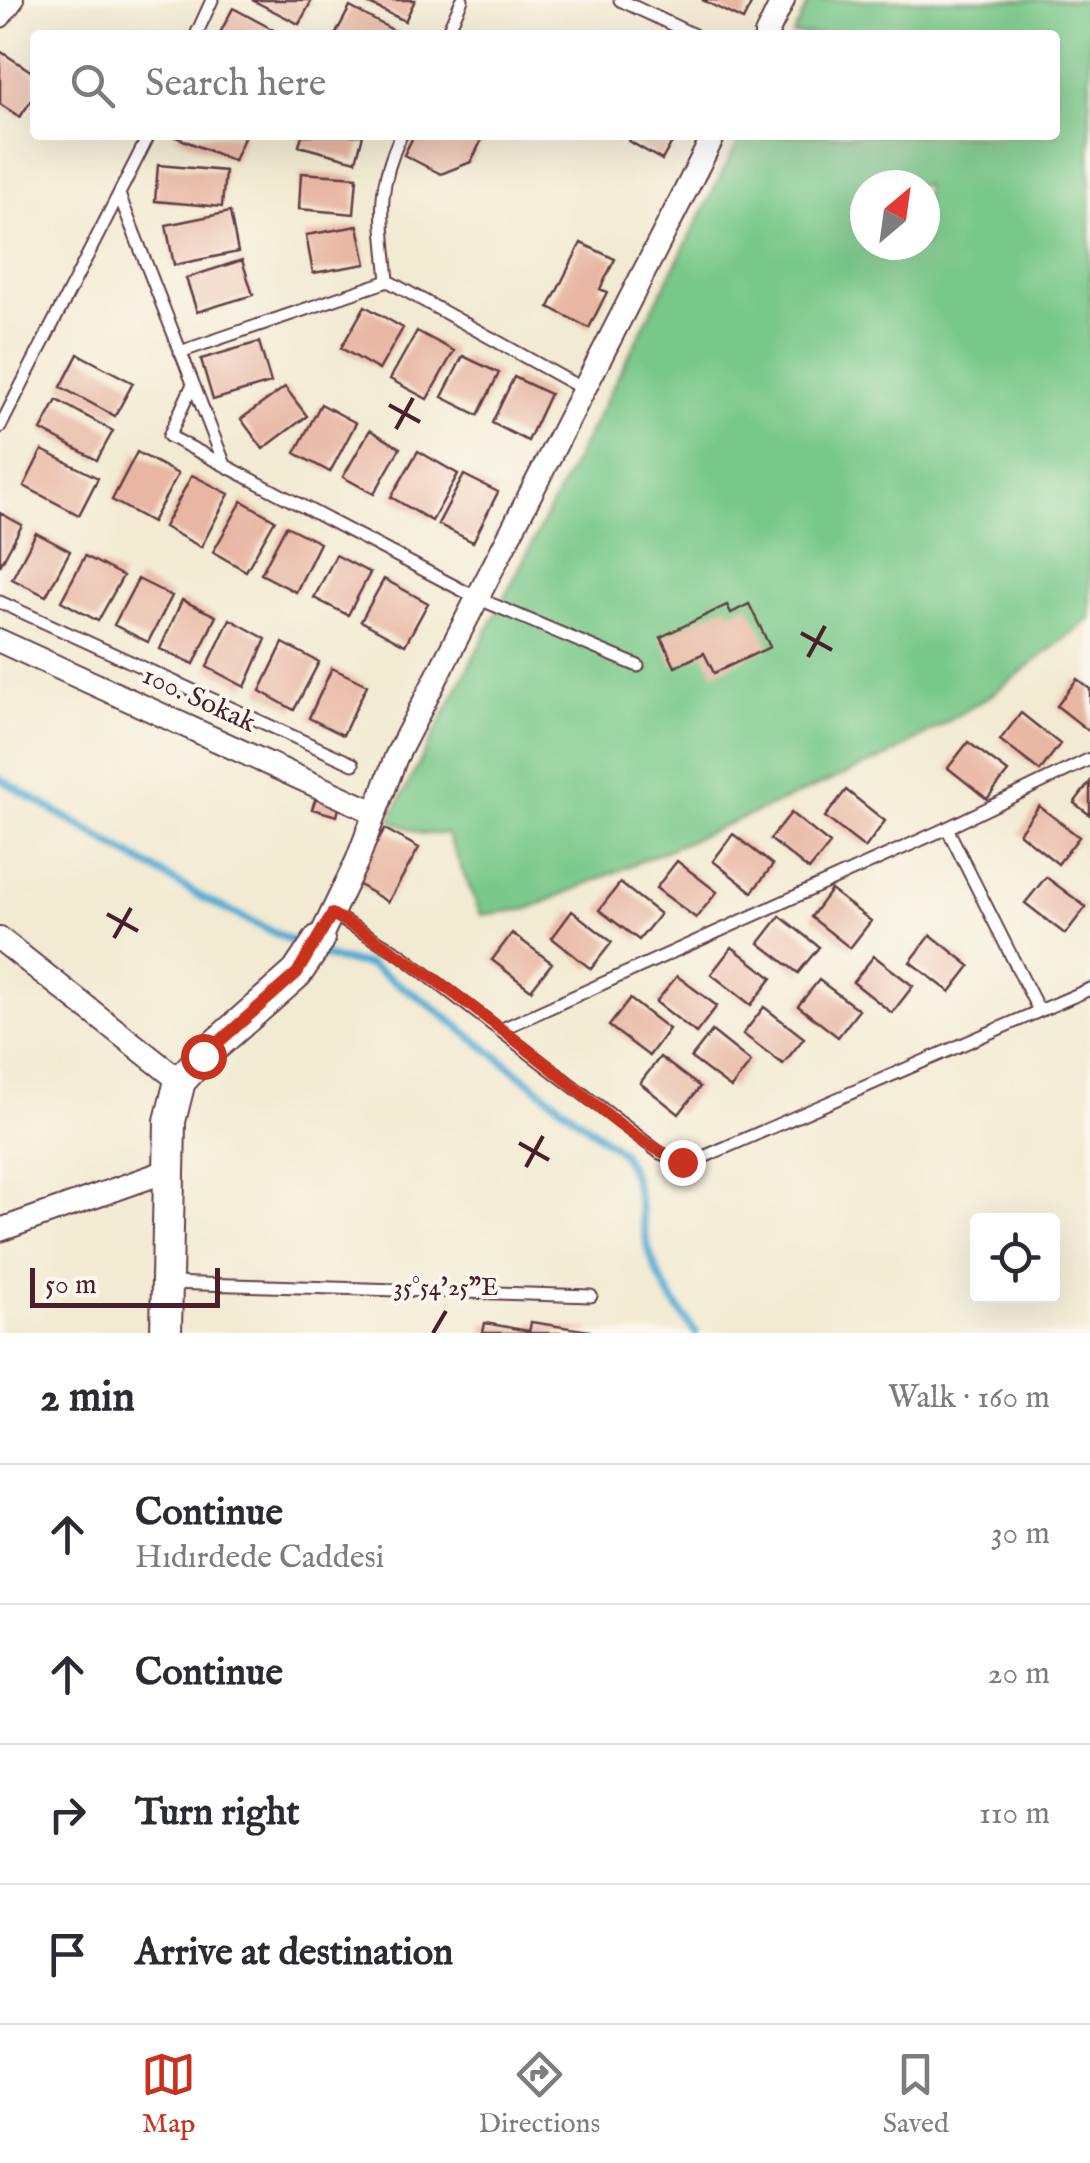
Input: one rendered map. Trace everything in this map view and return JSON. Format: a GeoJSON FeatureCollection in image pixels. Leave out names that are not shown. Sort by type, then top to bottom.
{"type":"FeatureCollection","features":[{"type":"Feature","properties":{"kind":"street"},"geometry":{"type":"LineString","coordinates":[[0,16],[12,0]]}},
{"type":"Feature","properties":{"kind":"street"},"geometry":{"type":"LineString","coordinates":[[769,30],[784,0]]}},
{"type":"Feature","properties":{"kind":"street"},"geometry":{"type":"LineString","coordinates":[[166,1333],[170,1121],[180,1081],[297,973],[326,927],[357,860],[396,756],[711,140]]}},
{"type":"Feature","properties":{"kind":"street","name":"100. Sokak"},"geometry":{"type":"LineString","coordinates":[[0,642],[374,812]]}},
{"type":"Feature","properties":{"kind":"street"},"geometry":{"type":"LineString","coordinates":[[0,939],[180,1081]]}},
{"type":"Feature","properties":{"kind":"street"},"geometry":{"type":"LineString","coordinates":[[0,1230],[170,1170]]}},
{"type":"Feature","properties":{"kind":"lane"},"geometry":{"type":"LineString","coordinates":[[198,30],[212,0]]}},
{"type":"Feature","properties":{"kind":"lane"},"geometry":{"type":"LineString","coordinates":[[448,30],[462,0]]}},
{"type":"Feature","properties":{"kind":"lane"},"geometry":{"type":"LineString","coordinates":[[620,0],[683,30]]}},
{"type":"Feature","properties":{"kind":"lane"},"geometry":{"type":"LineString","coordinates":[[0,427],[147,140]]}},
{"type":"Feature","properties":{"kind":"lane"},"geometry":{"type":"LineString","coordinates":[[388,281],[382,192],[399,140]]}},
{"type":"Feature","properties":{"kind":"lane"},"geometry":{"type":"LineString","coordinates":[[120,197],[224,465]]}},
{"type":"Feature","properties":{"kind":"lane"},"geometry":{"type":"LineString","coordinates":[[180,352],[388,281],[583,389]]}},
{"type":"Feature","properties":{"kind":"lane"},"geometry":{"type":"LineString","coordinates":[[193,384],[169,436],[478,598],[638,666]]}},
{"type":"Feature","properties":{"kind":"lane"},"geometry":{"type":"LineString","coordinates":[[0,602],[353,764]]}},
{"type":"Feature","properties":{"kind":"lane"},"geometry":{"type":"LineString","coordinates":[[502,1030],[1090,759]]}},
{"type":"Feature","properties":{"kind":"lane"},"geometry":{"type":"LineString","coordinates":[[947,828],[1039,1011]]}},
{"type":"Feature","properties":{"kind":"lane"},"geometry":{"type":"LineString","coordinates":[[326,927],[384,942],[646,1143],[682,1162],[692,1162],[1090,989]]}},
{"type":"Feature","properties":{"kind":"lane"},"geometry":{"type":"LineString","coordinates":[[167,1283],[591,1296]]}},
{"type":"Feature","properties":{"kind":"green space"},"geometry":{"type":"Polygon","coordinates":[[[810,0],[1090,0],[1090,619],[990,696],[891,755],[528,909],[481,915],[447,834],[422,834],[390,820],[739,140],[1060,140],[1060,30],[795,30],[810,0]]]}},
{"type":"Feature","properties":{"kind":"building"},"geometry":{"type":"Polygon","coordinates":[[[252,0],[312,0],[299,24],[252,0]]]}},
{"type":"Feature","properties":{"kind":"building"},"geometry":{"type":"Polygon","coordinates":[[[361,0],[415,0],[405,21],[361,0]]]}},
{"type":"Feature","properties":{"kind":"building"},"geometry":{"type":"Polygon","coordinates":[[[702,0],[753,0],[743,20],[702,0]]]}},
{"type":"Feature","properties":{"kind":"building"},"geometry":{"type":"Polygon","coordinates":[[[350,7],[393,30],[338,30],[350,7]]]}},
{"type":"Feature","properties":{"kind":"building"},"geometry":{"type":"Polygon","coordinates":[[[233,8],[274,30],[222,30],[233,8]]]}},
{"type":"Feature","properties":{"kind":"building"},"geometry":{"type":"Polygon","coordinates":[[[0,51],[30,71],[30,102],[20,117],[0,104],[0,51]]]}},
{"type":"Feature","properties":{"kind":"building"},"geometry":{"type":"Polygon","coordinates":[[[183,140],[243,140],[234,161],[183,140]]]}},
{"type":"Feature","properties":{"kind":"building"},"geometry":{"type":"Polygon","coordinates":[[[301,140],[362,140],[356,161],[299,146],[301,140]]]}},
{"type":"Feature","properties":{"kind":"building"},"geometry":{"type":"Polygon","coordinates":[[[412,140],[482,140],[471,162],[441,174],[404,155],[412,140]]]}},
{"type":"Feature","properties":{"kind":"building"},"geometry":{"type":"Polygon","coordinates":[[[630,140],[673,140],[662,160],[630,140]]]}},
{"type":"Feature","properties":{"kind":"building"},"geometry":{"type":"Polygon","coordinates":[[[158,165],[225,171],[222,207],[155,201],[158,165]]]}},
{"type":"Feature","properties":{"kind":"building"},"geometry":{"type":"Polygon","coordinates":[[[301,173],[357,177],[354,214],[299,209],[301,173]]]}},
{"type":"Feature","properties":{"kind":"building"},"geometry":{"type":"Polygon","coordinates":[[[230,212],[238,252],[174,265],[166,225],[230,212]]]}},
{"type":"Feature","properties":{"kind":"building"},"geometry":{"type":"Polygon","coordinates":[[[358,226],[366,264],[313,273],[306,235],[358,226]]]}},
{"type":"Feature","properties":{"kind":"building"},"geometry":{"type":"Polygon","coordinates":[[[581,243],[615,259],[600,289],[607,292],[589,328],[549,307],[581,243]]]}},
{"type":"Feature","properties":{"kind":"building"},"geometry":{"type":"Polygon","coordinates":[[[242,260],[253,295],[197,312],[186,278],[242,260]]]}},
{"type":"Feature","properties":{"kind":"building"},"geometry":{"type":"Polygon","coordinates":[[[365,306],[403,328],[379,370],[341,348],[365,306]]]}},
{"type":"Feature","properties":{"kind":"building"},"geometry":{"type":"Polygon","coordinates":[[[417,331],[454,351],[427,399],[390,379],[417,331]]]}},
{"type":"Feature","properties":{"kind":"building"},"geometry":{"type":"Polygon","coordinates":[[[259,342],[271,383],[213,400],[201,359],[259,342]]]}},
{"type":"Feature","properties":{"kind":"building"},"geometry":{"type":"Polygon","coordinates":[[[78,354],[133,383],[115,416],[61,387],[78,354]]]}},
{"type":"Feature","properties":{"kind":"building"},"geometry":{"type":"Polygon","coordinates":[[[463,356],[499,373],[478,415],[442,397],[463,356]]]}},
{"type":"Feature","properties":{"kind":"building"},"geometry":{"type":"Polygon","coordinates":[[[514,377],[550,394],[528,441],[492,423],[514,377]]]}},
{"type":"Feature","properties":{"kind":"building"},"geometry":{"type":"Polygon","coordinates":[[[285,387],[307,416],[263,449],[241,419],[285,387]]]}},
{"type":"Feature","properties":{"kind":"building"},"geometry":{"type":"Polygon","coordinates":[[[57,400],[113,431],[97,460],[41,430],[57,400]]]}},
{"type":"Feature","properties":{"kind":"building"},"geometry":{"type":"Polygon","coordinates":[[[321,404],[356,423],[330,472],[295,453],[321,404]]]}},
{"type":"Feature","properties":{"kind":"building"},"geometry":{"type":"Polygon","coordinates":[[[370,430],[400,448],[374,494],[343,477],[370,430]]]}},
{"type":"Feature","properties":{"kind":"building"},"geometry":{"type":"Polygon","coordinates":[[[42,450],[98,478],[79,515],[24,486],[42,450]]]}},
{"type":"Feature","properties":{"kind":"building"},"geometry":{"type":"Polygon","coordinates":[[[418,451],[458,474],[432,521],[391,497],[418,451]]]}},
{"type":"Feature","properties":{"kind":"building"},"geometry":{"type":"Polygon","coordinates":[[[137,452],[178,474],[152,522],[112,500],[137,452]]]}},
{"type":"Feature","properties":{"kind":"building"},"geometry":{"type":"Polygon","coordinates":[[[192,475],[229,494],[201,547],[164,527],[192,475]]]}},
{"type":"Feature","properties":{"kind":"building"},"geometry":{"type":"Polygon","coordinates":[[[464,475],[498,492],[473,542],[438,524],[464,475]]]}},
{"type":"Feature","properties":{"kind":"building"},"geometry":{"type":"Polygon","coordinates":[[[242,501],[275,520],[246,571],[213,552],[242,501]]]}},
{"type":"Feature","properties":{"kind":"building"},"geometry":{"type":"Polygon","coordinates":[[[0,513],[22,525],[0,566],[0,513]]]}},
{"type":"Feature","properties":{"kind":"building"},"geometry":{"type":"Polygon","coordinates":[[[286,526],[320,543],[296,592],[261,574],[286,526]]]}},
{"type":"Feature","properties":{"kind":"building"},"geometry":{"type":"Polygon","coordinates":[[[36,533],[70,551],[46,596],[12,579],[36,533]]]}},
{"type":"Feature","properties":{"kind":"building"},"geometry":{"type":"Polygon","coordinates":[[[336,555],[370,573],[348,615],[314,598],[336,555]]]}},
{"type":"Feature","properties":{"kind":"building"},"geometry":{"type":"Polygon","coordinates":[[[85,556],[123,576],[98,621],[61,601],[85,556]]]}},
{"type":"Feature","properties":{"kind":"building"},"geometry":{"type":"Polygon","coordinates":[[[138,579],[172,596],[148,642],[114,625],[138,579]]]}},
{"type":"Feature","properties":{"kind":"building"},"geometry":{"type":"Polygon","coordinates":[[[384,579],[428,603],[405,645],[361,621],[384,579]]]}},
{"type":"Feature","properties":{"kind":"building"},"geometry":{"type":"Polygon","coordinates":[[[182,600],[216,616],[194,664],[160,649],[182,600]]]}},
{"type":"Feature","properties":{"kind":"building"},"geometry":{"type":"Polygon","coordinates":[[[749,604],[770,647],[714,673],[704,653],[675,667],[661,637],[727,605],[731,613],[749,604]]]}},
{"type":"Feature","properties":{"kind":"building"},"geometry":{"type":"Polygon","coordinates":[[[230,619],[266,639],[245,687],[207,667],[230,619]]]}},
{"type":"Feature","properties":{"kind":"building"},"geometry":{"type":"Polygon","coordinates":[[[283,643],[319,662],[294,710],[260,691],[283,643]]]}},
{"type":"Feature","properties":{"kind":"building"},"geometry":{"type":"Polygon","coordinates":[[[332,668],[367,685],[343,735],[309,718],[332,668]]]}},
{"type":"Feature","properties":{"kind":"building"},"geometry":{"type":"Polygon","coordinates":[[[1077,679],[1090,689],[1090,732],[1057,706],[1077,679]]]}},
{"type":"Feature","properties":{"kind":"building"},"geometry":{"type":"Polygon","coordinates":[[[1021,713],[1060,744],[1040,771],[1000,740],[1021,713]]]}},
{"type":"Feature","properties":{"kind":"building"},"geometry":{"type":"Polygon","coordinates":[[[968,742],[1008,772],[987,799],[948,768],[968,742]]]}},
{"type":"Feature","properties":{"kind":"building"},"geometry":{"type":"Polygon","coordinates":[[[1090,782],[1090,815],[1074,803],[1090,782]]]}},
{"type":"Feature","properties":{"kind":"building"},"geometry":{"type":"Polygon","coordinates":[[[846,790],[885,821],[865,848],[825,817],[846,790]]]}},
{"type":"Feature","properties":{"kind":"building"},"geometry":{"type":"Polygon","coordinates":[[[316,797],[340,804],[337,816],[312,809],[316,797]]]}},
{"type":"Feature","properties":{"kind":"building"},"geometry":{"type":"Polygon","coordinates":[[[1039,806],[1079,837],[1058,864],[1019,833],[1039,806]]]}},
{"type":"Feature","properties":{"kind":"building"},"geometry":{"type":"Polygon","coordinates":[[[791,813],[830,844],[809,870],[770,839],[791,813]]]}},
{"type":"Feature","properties":{"kind":"building"},"geometry":{"type":"Polygon","coordinates":[[[385,829],[419,848],[388,902],[354,882],[385,829]]]}},
{"type":"Feature","properties":{"kind":"building"},"geometry":{"type":"Polygon","coordinates":[[[733,834],[773,865],[752,892],[713,861],[733,834]]]}},
{"type":"Feature","properties":{"kind":"building"},"geometry":{"type":"Polygon","coordinates":[[[677,861],[717,892],[696,918],[656,888],[677,861]]]}},
{"type":"Feature","properties":{"kind":"building"},"geometry":{"type":"Polygon","coordinates":[[[1046,877],[1086,907],[1065,934],[1025,903],[1046,877]]]}},
{"type":"Feature","properties":{"kind":"building"},"geometry":{"type":"Polygon","coordinates":[[[620,883],[660,914],[639,940],[599,910],[620,883]]]}},
{"type":"Feature","properties":{"kind":"building"},"geometry":{"type":"Polygon","coordinates":[[[831,890],[871,921],[850,948],[811,917],[831,890]]]}},
{"type":"Feature","properties":{"kind":"building"},"geometry":{"type":"Polygon","coordinates":[[[572,911],[612,942],[591,969],[552,938],[572,911]]]}},
{"type":"Feature","properties":{"kind":"building"},"geometry":{"type":"Polygon","coordinates":[[[780,916],[819,947],[798,973],[759,943],[780,916]]]}},
{"type":"Feature","properties":{"kind":"building"},"geometry":{"type":"Polygon","coordinates":[[[512,933],[552,963],[531,990],[492,960],[512,933]]]}},
{"type":"Feature","properties":{"kind":"building"},"geometry":{"type":"Polygon","coordinates":[[[931,935],[970,966],[950,992],[910,962],[931,935]]]}},
{"type":"Feature","properties":{"kind":"building"},"geometry":{"type":"Polygon","coordinates":[[[732,947],[772,978],[751,1005],[711,974],[732,947]]]}},
{"type":"Feature","properties":{"kind":"building"},"geometry":{"type":"Polygon","coordinates":[[[874,956],[913,986],[892,1013],[853,982],[874,956]]]}},
{"type":"Feature","properties":{"kind":"building"},"geometry":{"type":"Polygon","coordinates":[[[677,976],[717,1006],[696,1033],[656,1002],[677,976]]]}},
{"type":"Feature","properties":{"kind":"building"},"geometry":{"type":"Polygon","coordinates":[[[819,980],[859,1010],[838,1037],[798,1006],[819,980]]]}},
{"type":"Feature","properties":{"kind":"building"},"geometry":{"type":"Polygon","coordinates":[[[630,999],[669,1029],[649,1056],[609,1026],[630,999]]]}},
{"type":"Feature","properties":{"kind":"building"},"geometry":{"type":"Polygon","coordinates":[[[764,1007],[804,1038],[783,1064],[743,1034],[764,1007]]]}},
{"type":"Feature","properties":{"kind":"building"},"geometry":{"type":"Polygon","coordinates":[[[712,1031],[751,1062],[731,1088],[691,1058],[712,1031]]]}},
{"type":"Feature","properties":{"kind":"building"},"geometry":{"type":"Polygon","coordinates":[[[660,1057],[700,1087],[679,1114],[640,1083],[660,1057]]]}},
{"type":"Feature","properties":{"kind":"building"},"geometry":{"type":"Polygon","coordinates":[[[531,1322],[590,1331],[590,1333],[529,1333],[531,1322]]]}},
{"type":"Feature","properties":{"kind":"building"},"geometry":{"type":"Polygon","coordinates":[[[485,1323],[529,1331],[529,1333],[483,1333],[485,1323]]]}},
{"type":"Feature","properties":{"kind":"waterway"},"geometry":{"type":"LineString","coordinates":[[0,779],[205,899],[306,948]]}},
{"type":"Feature","properties":{"kind":"waterway"},"geometry":{"type":"LineString","coordinates":[[319,953],[369,965],[425,1001],[621,1152],[636,1187],[657,1273],[696,1333]]}},
{"type":"Feature","properties":{"kind":"route"},"geometry":{"type":"LineString","coordinates":[[203,1056],[297,973],[332,914],[384,942],[646,1143],[682,1162]]}}]}
